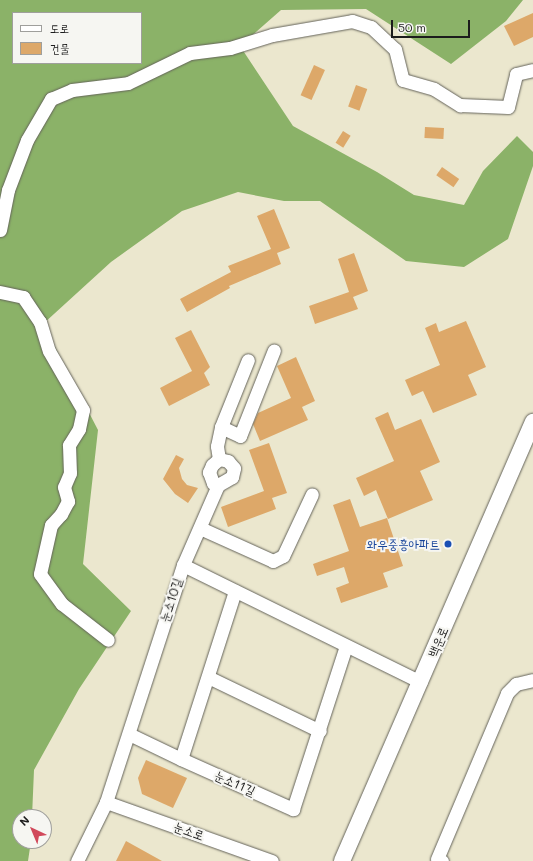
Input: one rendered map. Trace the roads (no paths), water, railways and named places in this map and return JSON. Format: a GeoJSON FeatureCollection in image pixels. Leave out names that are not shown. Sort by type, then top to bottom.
{"type":"FeatureCollection","features":[{"type":"Feature","properties":{"kind":"main road","name":"백운로"},"geometry":{"type":"LineString","coordinates":[[342,861],[533,422]]}},
{"type":"Feature","properties":{"kind":"street"},"geometry":{"type":"LineString","coordinates":[[0,230],[8,190],[27,140],[51,99],[72,90],[128,83],[190,53],[230,48],[272,35],[352,21],[371,27],[395,49],[403,80],[434,90],[460,105],[508,107],[516,74],[533,70]]}},
{"type":"Feature","properties":{"kind":"street"},"geometry":{"type":"LineString","coordinates":[[0,292],[23,297],[40,322],[49,351],[83,410],[79,429],[69,445],[70,473],[64,487],[68,501],[61,514],[51,525],[40,574],[62,604],[108,640]]}},
{"type":"Feature","properties":{"kind":"street"},"geometry":{"type":"LineString","coordinates":[[221,427],[240,436],[274,350]]}},
{"type":"Feature","properties":{"kind":"street"},"geometry":{"type":"LineString","coordinates":[[219,459],[218,446],[221,427],[248,360]]}},
{"type":"Feature","properties":{"kind":"street"},"geometry":{"type":"LineString","coordinates":[[183,565],[218,485],[232,477],[234,468],[228,461],[219,459]]}},
{"type":"Feature","properties":{"kind":"street"},"geometry":{"type":"LineString","coordinates":[[218,485],[213,482],[209,472],[212,465],[219,459]]}},
{"type":"Feature","properties":{"kind":"street"},"geometry":{"type":"LineString","coordinates":[[200,528],[272,561],[283,556],[312,494]]}},
{"type":"Feature","properties":{"kind":"street","name":"눈소10길"},"geometry":{"type":"LineString","coordinates":[[77,861],[106,802],[183,565],[421,682]]}},
{"type":"Feature","properties":{"kind":"street"},"geometry":{"type":"LineString","coordinates":[[129,734],[181,759],[235,591]]}},
{"type":"Feature","properties":{"kind":"street","name":"눈소11길"},"geometry":{"type":"LineString","coordinates":[[181,759],[293,809],[320,731],[346,646]]}},
{"type":"Feature","properties":{"kind":"street"},"geometry":{"type":"LineString","coordinates":[[208,677],[320,731]]}},
{"type":"Feature","properties":{"kind":"street"},"geometry":{"type":"LineString","coordinates":[[442,861],[437,859],[507,693],[516,684],[533,680]]}},
{"type":"Feature","properties":{"kind":"street","name":"눈소로"},"geometry":{"type":"LineString","coordinates":[[106,802],[272,861]]}},
{"type":"Feature","properties":{"kind":"place","name":"와우중흥아파트"},"geometry":{"type":"Point","coordinates":[448,544]}}]}
